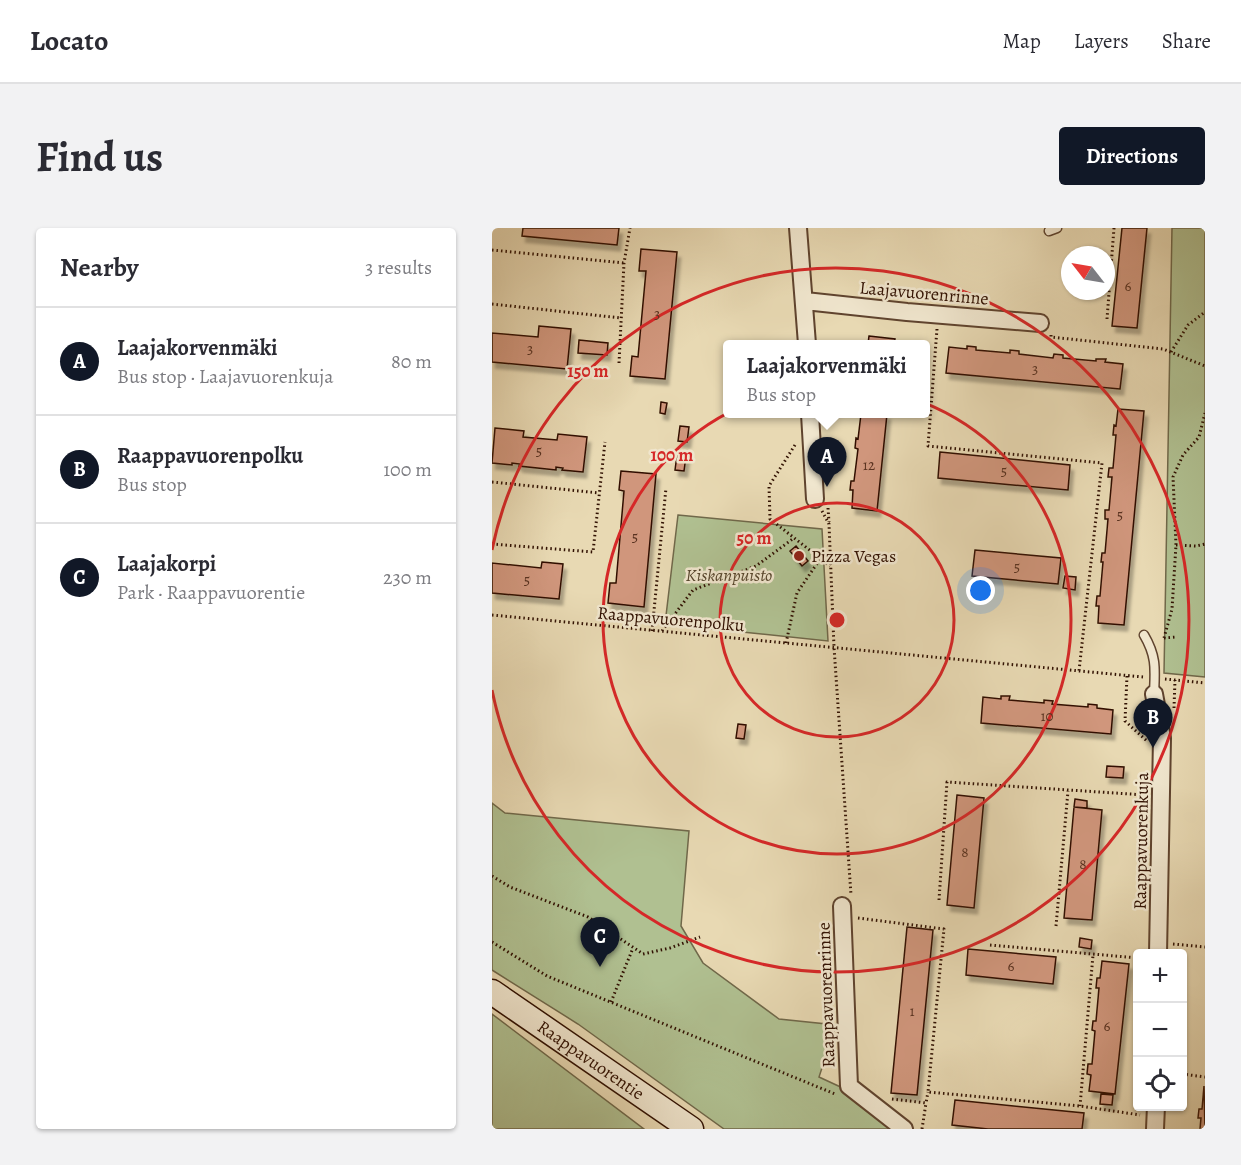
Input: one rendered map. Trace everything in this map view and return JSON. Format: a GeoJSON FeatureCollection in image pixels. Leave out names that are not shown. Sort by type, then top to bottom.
{"type":"FeatureCollection","features":[{"type":"Feature","properties":{"kind":"main road","name":"Raappavuorentie"},"geometry":{"type":"LineString","coordinates":[[492,992],[691,1129]]}},
{"type":"Feature","properties":{"kind":"street"},"geometry":{"type":"LineString","coordinates":[[798,228],[807,340]]}},
{"type":"Feature","properties":{"kind":"street","name":"Laajavuorenrinne"},"geometry":{"type":"LineString","coordinates":[[805,301],[1040,323]]}},
{"type":"Feature","properties":{"kind":"street"},"geometry":{"type":"LineString","coordinates":[[810,418],[814,499]]}},
{"type":"Feature","properties":{"kind":"street","name":"Raappavuorenkuja"},"geometry":{"type":"LineString","coordinates":[[1154,686],[1162,738],[1165,949]]}},
{"type":"Feature","properties":{"kind":"street","name":"Raappavuorenrinne"},"geometry":{"type":"LineString","coordinates":[[847,905],[849,1086],[904,1129]]}},
{"type":"Feature","properties":{"kind":"lane"},"geometry":{"type":"LineString","coordinates":[[1144,635],[1153,650],[1154,686]]}},
{"type":"Feature","properties":{"kind":"path"},"geometry":{"type":"LineString","coordinates":[[619,363],[624,262],[630,228]]}},
{"type":"Feature","properties":{"kind":"path"},"geometry":{"type":"LineString","coordinates":[[1113,246],[1114,228]]}},
{"type":"Feature","properties":{"kind":"path"},"geometry":{"type":"LineString","coordinates":[[492,250],[624,262]]}},
{"type":"Feature","properties":{"kind":"path"},"geometry":{"type":"LineString","coordinates":[[1107,319],[1109,300]]}},
{"type":"Feature","properties":{"kind":"path"},"geometry":{"type":"LineString","coordinates":[[492,304],[621,318]]}},
{"type":"Feature","properties":{"kind":"path"},"geometry":{"type":"LineString","coordinates":[[1108,312],[1113,313]]}},
{"type":"Feature","properties":{"kind":"path"},"geometry":{"type":"LineString","coordinates":[[1171,352],[1188,325],[1205,312]]}},
{"type":"Feature","properties":{"kind":"path"},"geometry":{"type":"LineString","coordinates":[[1040,323],[1052,331],[1051,337],[1163,349],[1205,366]]}},
{"type":"Feature","properties":{"kind":"path"},"geometry":{"type":"LineString","coordinates":[[937,328],[928,446],[1102,463],[1078,671]]}},
{"type":"Feature","properties":{"kind":"path"},"geometry":{"type":"LineString","coordinates":[[1153,650],[1164,638],[1172,609],[1176,546],[1173,477],[1183,455],[1199,437],[1205,413]]}},
{"type":"Feature","properties":{"kind":"path"},"geometry":{"type":"LineString","coordinates":[[800,438],[769,486],[770,519],[830,566]]}},
{"type":"Feature","properties":{"kind":"path"},"geometry":{"type":"LineString","coordinates":[[492,544],[593,552],[604,442]]}},
{"type":"Feature","properties":{"kind":"path"},"geometry":{"type":"LineString","coordinates":[[492,482],[599,492]]}},
{"type":"Feature","properties":{"kind":"path"},"geometry":{"type":"LineString","coordinates":[[652,631],[666,488]]}},
{"type":"Feature","properties":{"kind":"path"},"geometry":{"type":"LineString","coordinates":[[814,499],[829,524],[847,905]]}},
{"type":"Feature","properties":{"kind":"path"},"geometry":{"type":"LineString","coordinates":[[662,632],[693,590],[756,566],[794,538]]}},
{"type":"Feature","properties":{"kind":"path"},"geometry":{"type":"LineString","coordinates":[[1176,546],[1205,544]]}},
{"type":"Feature","properties":{"kind":"path"},"geometry":{"type":"LineString","coordinates":[[786,643],[796,593],[820,559]]}},
{"type":"Feature","properties":{"kind":"path","name":"Raappavuorenpolku"},"geometry":{"type":"LineString","coordinates":[[492,615],[1078,671],[1154,686],[1205,683]]}},
{"type":"Feature","properties":{"kind":"path"},"geometry":{"type":"LineString","coordinates":[[1164,638],[1176,637]]}},
{"type":"Feature","properties":{"kind":"path"},"geometry":{"type":"LineString","coordinates":[[939,900],[948,782],[1152,795]]}},
{"type":"Feature","properties":{"kind":"path"},"geometry":{"type":"LineString","coordinates":[[1056,926],[1068,790]]}},
{"type":"Feature","properties":{"kind":"path"},"geometry":{"type":"LineString","coordinates":[[492,876],[510,887],[588,917],[643,954],[670,948],[700,937]]}},
{"type":"Feature","properties":{"kind":"path"},"geometry":{"type":"LineString","coordinates":[[854,918],[944,928],[928,1092],[922,1129]]}},
{"type":"Feature","properties":{"kind":"path"},"geometry":{"type":"LineString","coordinates":[[492,942],[547,976],[837,1095]]}},
{"type":"Feature","properties":{"kind":"path"},"geometry":{"type":"LineString","coordinates":[[990,945],[1133,958]]}},
{"type":"Feature","properties":{"kind":"path"},"geometry":{"type":"LineString","coordinates":[[1165,949],[1205,947]]}},
{"type":"Feature","properties":{"kind":"path"},"geometry":{"type":"LineString","coordinates":[[611,1002],[633,948]]}},
{"type":"Feature","properties":{"kind":"path"},"geometry":{"type":"LineString","coordinates":[[1080,1106],[1093,955]]}},
{"type":"Feature","properties":{"kind":"path"},"geometry":{"type":"LineString","coordinates":[[1187,1075],[1205,1077]]}},
{"type":"Feature","properties":{"kind":"path"},"geometry":{"type":"LineString","coordinates":[[928,1092],[1080,1106],[1152,1117]]}},
{"type":"Feature","properties":{"kind":"path"},"geometry":{"type":"LineString","coordinates":[[905,1101],[926,1103]]}},
{"type":"Feature","properties":{"kind":"green space"},"geometry":{"type":"Polygon","coordinates":[[[1172,228],[1205,228],[1205,677],[1164,673],[1172,228]]]}},
{"type":"Feature","properties":{"kind":"green space","name":"Kiskanpuisto"},"geometry":{"type":"Polygon","coordinates":[[[678,515],[822,529],[828,641],[665,624],[678,515]]]}},
{"type":"Feature","properties":{"kind":"green space"},"geometry":{"type":"Polygon","coordinates":[[[492,803],[505,813],[689,831],[681,926],[703,963],[779,1019],[836,1025],[819,1077],[860,1096],[904,1129],[724,1129],[578,1024],[492,970],[492,803]]]}},
{"type":"Feature","properties":{"kind":"green space"},"geometry":{"type":"Polygon","coordinates":[[[492,1014],[644,1129],[492,1129],[492,1014]]]}},
{"type":"Feature","properties":{"kind":"building"},"geometry":{"type":"Polygon","coordinates":[[[523,228],[619,228],[617,245],[522,236],[523,228]]]}},
{"type":"Feature","properties":{"kind":"building"},"geometry":{"type":"Polygon","coordinates":[[[1122,228],[1147,228],[1137,328],[1112,326],[1122,228]]]}},
{"type":"Feature","properties":{"kind":"building"},"geometry":{"type":"Polygon","coordinates":[[[641,249],[677,252],[665,379],[630,376],[632,356],[638,357],[646,271],[639,271],[641,249]]]}},
{"type":"Feature","properties":{"kind":"building"},"geometry":{"type":"Polygon","coordinates":[[[539,326],[571,329],[567,369],[492,362],[492,333],[538,337],[539,326]]]}},
{"type":"Feature","properties":{"kind":"building"},"geometry":{"type":"Polygon","coordinates":[[[869,336],[895,339],[895,340],[868,340],[869,336]]]}},
{"type":"Feature","properties":{"kind":"building"},"geometry":{"type":"Polygon","coordinates":[[[579,340],[608,343],[607,355],[578,353],[579,340]]]}},
{"type":"Feature","properties":{"kind":"building"},"geometry":{"type":"Polygon","coordinates":[[[967,346],[976,347],[976,350],[1010,353],[1010,350],[1019,351],[1019,354],[1053,358],[1054,354],[1063,355],[1063,358],[1096,361],[1096,359],[1106,359],[1105,362],[1123,364],[1120,389],[946,373],[949,347],[967,349],[967,346]]]}},
{"type":"Feature","properties":{"kind":"building"},"geometry":{"type":"Polygon","coordinates":[[[661,402],[667,403],[665,414],[660,413],[661,402]]]}},
{"type":"Feature","properties":{"kind":"building"},"geometry":{"type":"Polygon","coordinates":[[[1118,409],[1144,411],[1124,625],[1098,623],[1099,606],[1096,606],[1097,596],[1100,596],[1102,553],[1105,553],[1108,519],[1105,519],[1105,510],[1109,510],[1112,477],[1108,477],[1109,468],[1113,468],[1116,435],[1113,435],[1118,409]]]}},
{"type":"Feature","properties":{"kind":"building"},"geometry":{"type":"Polygon","coordinates":[[[861,418],[887,418],[877,511],[852,508],[853,490],[850,490],[851,481],[854,481],[858,449],[855,448],[856,438],[858,439],[861,418]]]}},
{"type":"Feature","properties":{"kind":"building"},"geometry":{"type":"Polygon","coordinates":[[[680,426],[689,427],[687,442],[678,441],[680,426]]]}},
{"type":"Feature","properties":{"kind":"building"},"geometry":{"type":"Polygon","coordinates":[[[495,428],[524,431],[523,437],[557,440],[558,434],[587,437],[583,472],[562,470],[563,468],[556,467],[556,470],[519,466],[520,464],[512,463],[512,465],[492,463],[495,428]]]}},
{"type":"Feature","properties":{"kind":"building"},"geometry":{"type":"Polygon","coordinates":[[[940,452],[1070,465],[1068,490],[938,478],[940,452]]]}},
{"type":"Feature","properties":{"kind":"building"},"geometry":{"type":"Polygon","coordinates":[[[677,455],[686,456],[684,471],[675,470],[677,455]]]}},
{"type":"Feature","properties":{"kind":"building"},"geometry":{"type":"Polygon","coordinates":[[[621,471],[656,474],[644,607],[608,603],[610,583],[616,583],[624,491],[619,490],[621,471]]]}},
{"type":"Feature","properties":{"kind":"building"},"geometry":{"type":"Polygon","coordinates":[[[796,546],[808,561],[802,566],[790,551],[796,546]]]}},
{"type":"Feature","properties":{"kind":"building"},"geometry":{"type":"Polygon","coordinates":[[[975,550],[1061,558],[1058,584],[972,576],[975,550]]]}},
{"type":"Feature","properties":{"kind":"building"},"geometry":{"type":"Polygon","coordinates":[[[542,562],[563,564],[559,599],[492,593],[492,563],[541,568],[542,562]]]}},
{"type":"Feature","properties":{"kind":"building"},"geometry":{"type":"Polygon","coordinates":[[[1065,576],[1076,577],[1075,590],[1063,588],[1065,576]]]}},
{"type":"Feature","properties":{"kind":"building"},"geometry":{"type":"Polygon","coordinates":[[[1001,696],[1010,696],[1009,700],[1044,703],[1044,700],[1053,701],[1052,704],[1088,707],[1088,704],[1097,705],[1097,708],[1113,710],[1111,734],[981,723],[983,697],[1001,699],[1001,696]]]}},
{"type":"Feature","properties":{"kind":"building"},"geometry":{"type":"Polygon","coordinates":[[[738,724],[746,725],[744,739],[736,738],[738,724]]]}},
{"type":"Feature","properties":{"kind":"building"},"geometry":{"type":"Polygon","coordinates":[[[1107,766],[1124,767],[1123,778],[1106,777],[1107,766]]]}},
{"type":"Feature","properties":{"kind":"building"},"geometry":{"type":"Polygon","coordinates":[[[957,795],[984,798],[974,908],[947,905],[957,795]]]}},
{"type":"Feature","properties":{"kind":"building"},"geometry":{"type":"Polygon","coordinates":[[[1075,799],[1087,801],[1087,808],[1074,807],[1075,799]]]}},
{"type":"Feature","properties":{"kind":"building"},"geometry":{"type":"Polygon","coordinates":[[[1074,807],[1102,810],[1092,920],[1064,918],[1074,807]]]}},
{"type":"Feature","properties":{"kind":"building"},"geometry":{"type":"Polygon","coordinates":[[[907,927],[933,930],[917,1095],[891,1093],[907,927]]]}},
{"type":"Feature","properties":{"kind":"building"},"geometry":{"type":"Polygon","coordinates":[[[1080,938],[1092,940],[1091,949],[1079,947],[1080,938]]]}},
{"type":"Feature","properties":{"kind":"building"},"geometry":{"type":"Polygon","coordinates":[[[968,949],[1056,957],[1053,984],[966,975],[968,949]]]}},
{"type":"Feature","properties":{"kind":"building"},"geometry":{"type":"Polygon","coordinates":[[[1102,961],[1129,964],[1115,1094],[1089,1091],[1091,1075],[1087,1074],[1088,1064],[1092,1064],[1095,1031],[1092,1030],[1093,1021],[1096,1021],[1099,988],[1096,988],[1102,961]]]}},
{"type":"Feature","properties":{"kind":"building"},"geometry":{"type":"Polygon","coordinates":[[[1204,1086],[1205,1129],[1200,1129],[1201,1118],[1198,1118],[1199,1109],[1202,1109],[1204,1086]]]}},
{"type":"Feature","properties":{"kind":"building"},"geometry":{"type":"Polygon","coordinates":[[[1101,1094],[1113,1095],[1112,1105],[1100,1104],[1101,1094]]]}},
{"type":"Feature","properties":{"kind":"building"},"geometry":{"type":"Polygon","coordinates":[[[955,1100],[1084,1113],[1082,1129],[988,1129],[952,1125],[955,1100]]]}},
{"type":"Feature","properties":{"kind":"place","name":"Laajakorvenmäki"},"geometry":{"type":"Point","coordinates":[827,487]}},
{"type":"Feature","properties":{"kind":"place","name":"Pizza Vegas"},"geometry":{"type":"Point","coordinates":[799,556]}},
{"type":"Feature","properties":{"kind":"place","name":"Raappavuorenpolku"},"geometry":{"type":"Point","coordinates":[1153,748]}},
{"type":"Feature","properties":{"kind":"place","name":"Laajakorpi"},"geometry":{"type":"Point","coordinates":[600,967]}}]}
